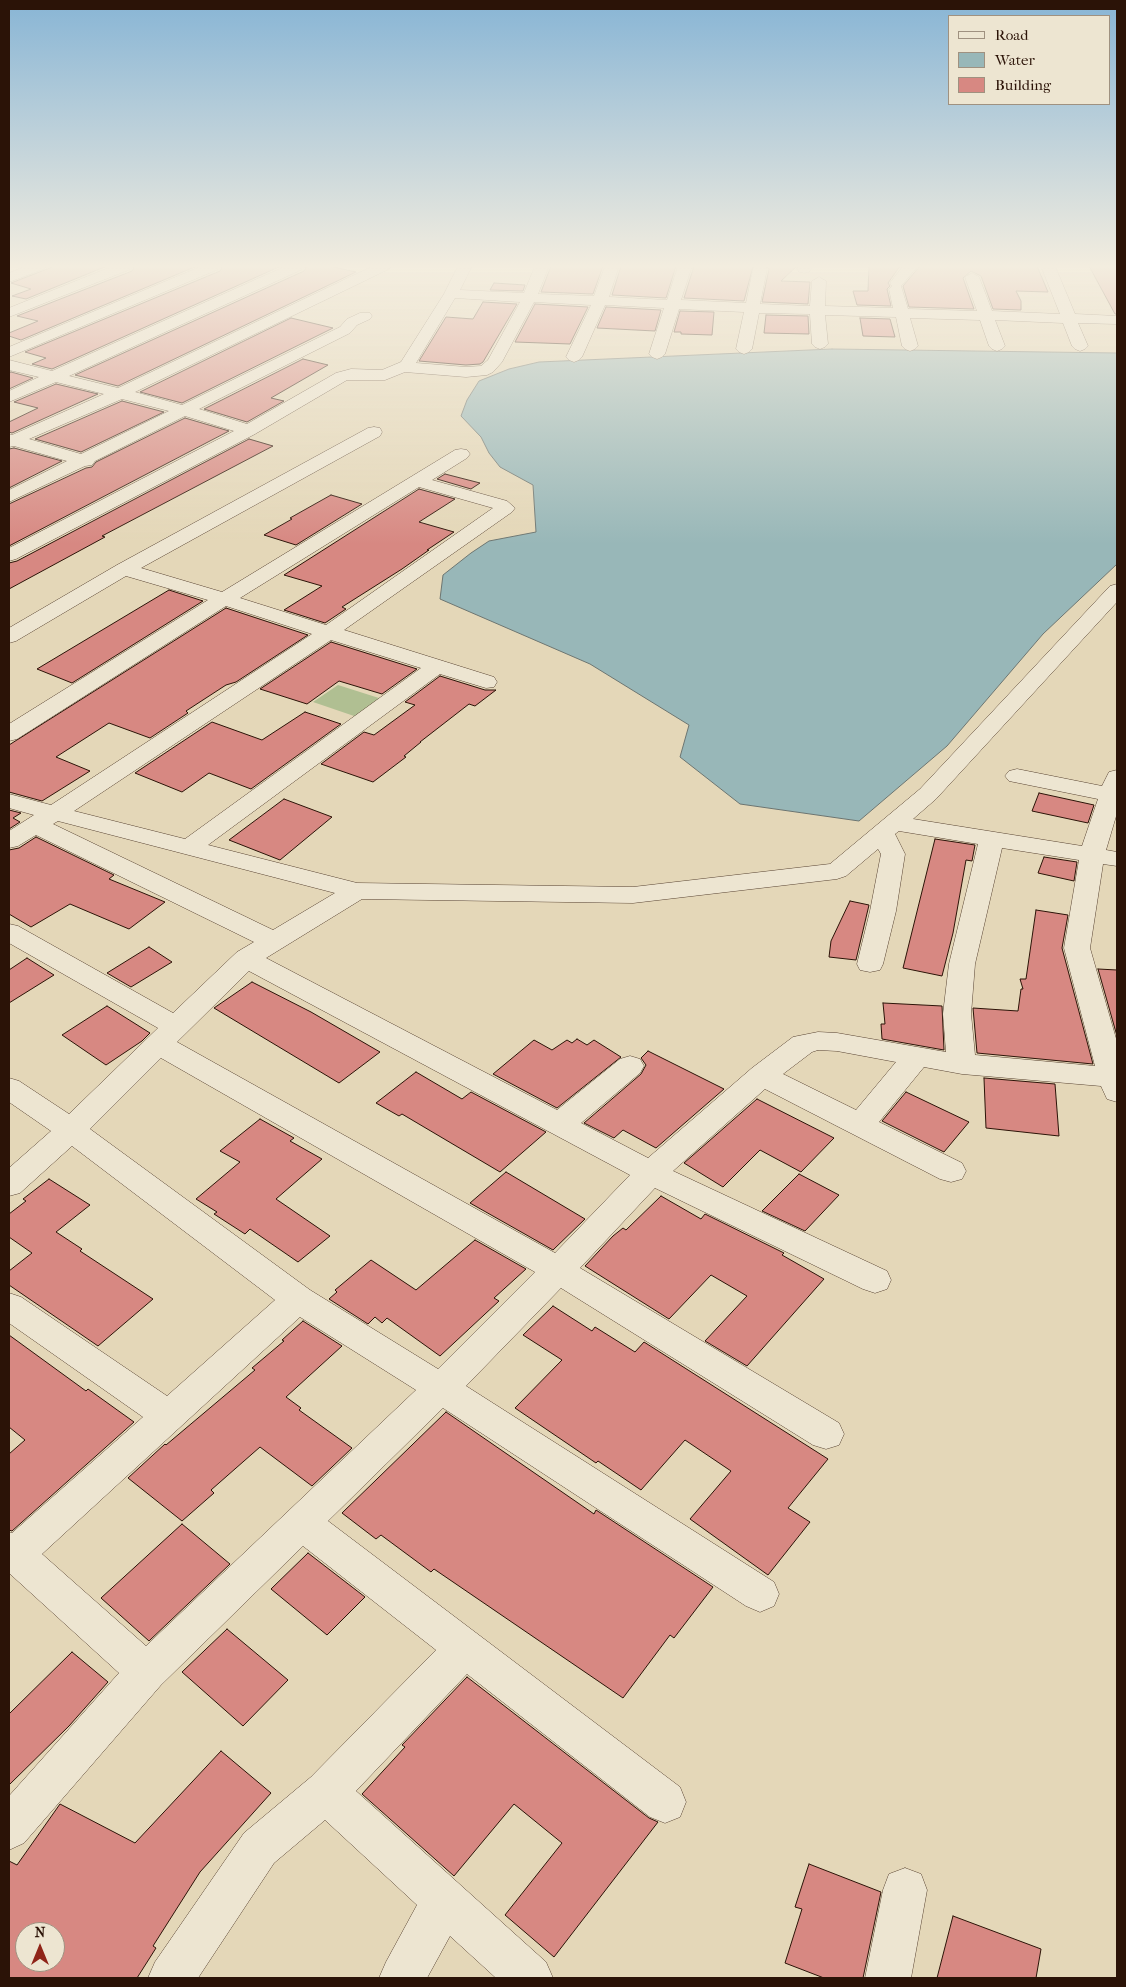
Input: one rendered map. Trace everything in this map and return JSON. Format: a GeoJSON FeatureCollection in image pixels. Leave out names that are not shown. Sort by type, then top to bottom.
{"type":"FeatureCollection","features":[{"type":"Feature","properties":{"kind":"street"},"geometry":{"type":"LineString","coordinates":[[9,397],[92,359]]}},
{"type":"Feature","properties":{"kind":"street"},"geometry":{"type":"LineString","coordinates":[[10,440],[119,394],[191,359]]}},
{"type":"Feature","properties":{"kind":"street"},"geometry":{"type":"LineString","coordinates":[[9,497],[86,461],[287,359]]}},
{"type":"Feature","properties":{"kind":"street"},"geometry":{"type":"LineString","coordinates":[[9,555],[249,430],[342,376],[351,374],[385,375],[407,364],[410,359]]}},
{"type":"Feature","properties":{"kind":"street"},"geometry":{"type":"LineString","coordinates":[[402,367],[481,372],[488,369],[496,359]]}},
{"type":"Feature","properties":{"kind":"street"},"geometry":{"type":"LineString","coordinates":[[9,365],[184,410],[249,430]]}},
{"type":"Feature","properties":{"kind":"street"},"geometry":{"type":"LineString","coordinates":[[9,637],[124,569],[374,432]]}},
{"type":"Feature","properties":{"kind":"street"},"geometry":{"type":"LineString","coordinates":[[10,440],[86,461]]}},
{"type":"Feature","properties":{"kind":"street"},"geometry":{"type":"LineString","coordinates":[[9,734],[224,599],[461,454]]}},
{"type":"Feature","properties":{"kind":"street"},"geometry":{"type":"LineString","coordinates":[[9,841],[328,633],[506,508],[417,481]]}},
{"type":"Feature","properties":{"kind":"street"},"geometry":{"type":"LineString","coordinates":[[124,569],[486,682]]}},
{"type":"Feature","properties":{"kind":"street"},"geometry":{"type":"LineString","coordinates":[[46,818],[190,847],[357,891],[634,894],[837,871],[928,794],[1117,590]]}},
{"type":"Feature","properties":{"kind":"street"},"geometry":{"type":"LineString","coordinates":[[190,847],[436,667]]}},
{"type":"Feature","properties":{"kind":"street"},"geometry":{"type":"LineString","coordinates":[[9,1828],[147,1672],[441,1388],[651,1173],[762,1075],[803,1044],[818,1040],[837,1042],[962,1064],[1116,1083],[1077,948],[1105,857],[1114,786],[1017,776]]}},
{"type":"Feature","properties":{"kind":"street"},"geometry":{"type":"LineString","coordinates":[[9,801],[46,818],[273,941]]}},
{"type":"Feature","properties":{"kind":"street"},"geometry":{"type":"LineString","coordinates":[[888,828],[992,839],[1105,857]]}},
{"type":"Feature","properties":{"kind":"street"},"geometry":{"type":"LineString","coordinates":[[870,964],[883,911],[893,854],[888,828]]}},
{"type":"Feature","properties":{"kind":"street"},"geometry":{"type":"LineString","coordinates":[[962,1064],[957,1014],[962,964],[992,839]]}},
{"type":"Feature","properties":{"kind":"street"},"geometry":{"type":"LineString","coordinates":[[9,1185],[71,1130],[246,958],[357,891]]}},
{"type":"Feature","properties":{"kind":"street"},"geometry":{"type":"LineString","coordinates":[[9,932],[167,1035],[826,1434]]}},
{"type":"Feature","properties":{"kind":"street"},"geometry":{"type":"LineString","coordinates":[[246,958],[651,1173],[875,1280]]}},
{"type":"Feature","properties":{"kind":"street"},"geometry":{"type":"LineString","coordinates":[[860,1125],[917,1056]]}},
{"type":"Feature","properties":{"kind":"street"},"geometry":{"type":"LineString","coordinates":[[560,1124],[630,1066]]}},
{"type":"Feature","properties":{"kind":"street"},"geometry":{"type":"LineString","coordinates":[[762,1075],[951,1171]]}},
{"type":"Feature","properties":{"kind":"street"},"geometry":{"type":"LineString","coordinates":[[9,1088],[71,1130],[298,1299],[441,1388],[760,1594]]}},
{"type":"Feature","properties":{"kind":"street"},"geometry":{"type":"LineString","coordinates":[[147,1672],[12,1552],[298,1299]]}},
{"type":"Feature","properties":{"kind":"street"},"geometry":{"type":"LineString","coordinates":[[9,1306],[168,1416]]}},
{"type":"Feature","properties":{"kind":"street"},"geometry":{"type":"LineString","coordinates":[[302,1523],[665,1802]]}},
{"type":"Feature","properties":{"kind":"street"},"geometry":{"type":"LineString","coordinates":[[171,1978],[259,1848],[326,1792],[465,1648]]}},
{"type":"Feature","properties":{"kind":"street"},"geometry":{"type":"LineString","coordinates":[[326,1792],[530,1978]]}},
{"type":"Feature","properties":{"kind":"street"},"geometry":{"type":"LineString","coordinates":[[888,1978],[905,1890]]}},
{"type":"Feature","properties":{"kind":"street"},"geometry":{"type":"LineString","coordinates":[[402,1978],[444,1900]]}},
{"type":"Feature","properties":{"kind":"green space"},"geometry":{"type":"Polygon","coordinates":[[[338,685],[382,699],[357,717],[313,702],[338,685]]]}},
{"type":"Feature","properties":{"kind":"water"},"geometry":{"type":"Polygon","coordinates":[[[613,359],[1117,359],[1117,564],[1043,634],[947,746],[859,821],[740,804],[680,757],[689,725],[590,664],[440,599],[443,575],[471,553],[489,541],[536,532],[533,485],[500,467],[489,453],[481,437],[461,416],[467,400],[479,381],[509,369],[539,362],[613,359]]]}},
{"type":"Feature","properties":{"kind":"building"},"geometry":{"type":"Polygon","coordinates":[[[44,359],[75,359],[52,369],[32,364],[44,359]]]}},
{"type":"Feature","properties":{"kind":"building"},"geometry":{"type":"Polygon","coordinates":[[[111,359],[175,359],[118,386],[75,375],[111,359]]]}},
{"type":"Feature","properties":{"kind":"building"},"geometry":{"type":"Polygon","coordinates":[[[208,359],[271,359],[182,403],[140,392],[208,359]]]}},
{"type":"Feature","properties":{"kind":"building"},"geometry":{"type":"Polygon","coordinates":[[[303,359],[328,365],[271,398],[284,401],[247,422],[204,409],[303,359]]]}},
{"type":"Feature","properties":{"kind":"building"},"geometry":{"type":"Polygon","coordinates":[[[420,359],[485,359],[480,364],[466,365],[419,361],[420,359]]]}},
{"type":"Feature","properties":{"kind":"building"},"geometry":{"type":"Polygon","coordinates":[[[9,373],[33,378],[9,389],[9,373]]]}},
{"type":"Feature","properties":{"kind":"building"},"geometry":{"type":"Polygon","coordinates":[[[56,384],[98,394],[12,433],[9,432],[9,422],[38,408],[14,402],[56,384]]]}},
{"type":"Feature","properties":{"kind":"building"},"geometry":{"type":"Polygon","coordinates":[[[122,401],[164,412],[81,452],[35,439],[122,401]]]}},
{"type":"Feature","properties":{"kind":"building"},"geometry":{"type":"Polygon","coordinates":[[[185,418],[229,431],[9,546],[9,504],[86,468],[92,467],[96,462],[185,418]]]}},
{"type":"Feature","properties":{"kind":"building"},"geometry":{"type":"Polygon","coordinates":[[[249,439],[273,446],[102,536],[105,537],[9,589],[9,563],[17,561],[249,439]]]}},
{"type":"Feature","properties":{"kind":"building"},"geometry":{"type":"Polygon","coordinates":[[[14,448],[62,461],[9,488],[9,449],[14,448]]]}},
{"type":"Feature","properties":{"kind":"building"},"geometry":{"type":"Polygon","coordinates":[[[445,474],[480,483],[471,489],[437,479],[445,474]]]}},
{"type":"Feature","properties":{"kind":"building"},"geometry":{"type":"Polygon","coordinates":[[[419,489],[455,499],[419,522],[454,532],[402,569],[342,607],[346,609],[325,623],[284,610],[322,586],[284,575],[419,489]]]}},
{"type":"Feature","properties":{"kind":"building"},"geometry":{"type":"Polygon","coordinates":[[[331,495],[362,504],[296,545],[264,535],[292,519],[290,518],[331,495]]]}},
{"type":"Feature","properties":{"kind":"building"},"geometry":{"type":"Polygon","coordinates":[[[169,590],[203,601],[72,683],[37,669],[169,590]]]}},
{"type":"Feature","properties":{"kind":"building"},"geometry":{"type":"Polygon","coordinates":[[[226,608],[308,635],[236,682],[226,685],[186,711],[188,713],[150,738],[109,723],[56,757],[90,771],[42,801],[9,792],[9,745],[226,608]]]}},
{"type":"Feature","properties":{"kind":"building"},"geometry":{"type":"Polygon","coordinates":[[[331,642],[417,669],[382,694],[339,681],[307,704],[260,689],[331,642]]]}},
{"type":"Feature","properties":{"kind":"building"},"geometry":{"type":"Polygon","coordinates":[[[440,676],[485,690],[496,690],[475,706],[469,704],[373,782],[321,764],[364,732],[374,735],[415,705],[405,702],[440,676]]]}},
{"type":"Feature","properties":{"kind":"building"},"geometry":{"type":"Polygon","coordinates":[[[305,712],[341,724],[251,789],[209,773],[182,792],[135,773],[212,722],[262,740],[305,712]]]}},
{"type":"Feature","properties":{"kind":"building"},"geometry":{"type":"Polygon","coordinates":[[[1039,793],[1094,805],[1088,823],[1032,811],[1039,793]]]}},
{"type":"Feature","properties":{"kind":"building"},"geometry":{"type":"Polygon","coordinates":[[[284,799],[332,817],[280,860],[229,840],[284,799]]]}},
{"type":"Feature","properties":{"kind":"building"},"geometry":{"type":"Polygon","coordinates":[[[9,810],[21,813],[13,818],[20,822],[9,829],[9,810]]]}},
{"type":"Feature","properties":{"kind":"building"},"geometry":{"type":"Polygon","coordinates":[[[36,837],[114,875],[109,879],[165,902],[129,929],[70,904],[31,927],[9,914],[9,850],[19,848],[36,837]]]}},
{"type":"Feature","properties":{"kind":"building"},"geometry":{"type":"Polygon","coordinates":[[[935,839],[975,845],[972,861],[966,860],[953,933],[942,976],[903,968],[935,839]]]}},
{"type":"Feature","properties":{"kind":"building"},"geometry":{"type":"Polygon","coordinates":[[[1044,857],[1077,862],[1074,881],[1038,873],[1044,857]]]}},
{"type":"Feature","properties":{"kind":"building"},"geometry":{"type":"Polygon","coordinates":[[[850,901],[869,905],[856,960],[829,957],[831,941],[850,901]]]}},
{"type":"Feature","properties":{"kind":"building"},"geometry":{"type":"Polygon","coordinates":[[[1036,910],[1068,915],[1062,948],[1093,1064],[977,1053],[973,1008],[1018,1011],[1021,989],[1023,989],[1020,979],[1026,979],[1036,910]]]}},
{"type":"Feature","properties":{"kind":"building"},"geometry":{"type":"Polygon","coordinates":[[[149,947],[172,962],[131,987],[107,973],[149,947]]]}},
{"type":"Feature","properties":{"kind":"building"},"geometry":{"type":"Polygon","coordinates":[[[27,958],[54,975],[9,1003],[9,970],[27,958]]]}},
{"type":"Feature","properties":{"kind":"building"},"geometry":{"type":"Polygon","coordinates":[[[1098,969],[1117,970],[1117,1036],[1098,969]]]}},
{"type":"Feature","properties":{"kind":"building"},"geometry":{"type":"Polygon","coordinates":[[[252,982],[311,1012],[380,1052],[339,1083],[214,1008],[252,982]]]}},
{"type":"Feature","properties":{"kind":"building"},"geometry":{"type":"Polygon","coordinates":[[[883,1003],[942,1006],[944,1050],[882,1039],[881,1024],[885,1024],[883,1003]]]}},
{"type":"Feature","properties":{"kind":"building"},"geometry":{"type":"Polygon","coordinates":[[[107,1006],[150,1033],[142,1041],[106,1065],[62,1035],[107,1006]]]}},
{"type":"Feature","properties":{"kind":"building"},"geometry":{"type":"Polygon","coordinates":[[[577,1039],[587,1045],[594,1040],[621,1057],[557,1108],[493,1074],[534,1040],[552,1050],[567,1040],[572,1043],[577,1039]]]}},
{"type":"Feature","properties":{"kind":"building"},"geometry":{"type":"Polygon","coordinates":[[[648,1051],[724,1089],[656,1148],[623,1130],[614,1138],[584,1123],[641,1074],[646,1065],[641,1058],[648,1051]]]}},
{"type":"Feature","properties":{"kind":"building"},"geometry":{"type":"Polygon","coordinates":[[[416,1072],[462,1099],[471,1092],[546,1132],[500,1172],[402,1114],[399,1116],[376,1103],[416,1072]]]}},
{"type":"Feature","properties":{"kind":"building"},"geometry":{"type":"Polygon","coordinates":[[[984,1078],[1055,1084],[1059,1136],[986,1128],[984,1078]]]}},
{"type":"Feature","properties":{"kind":"building"},"geometry":{"type":"Polygon","coordinates":[[[906,1092],[969,1122],[944,1152],[882,1121],[906,1092]]]}},
{"type":"Feature","properties":{"kind":"building"},"geometry":{"type":"Polygon","coordinates":[[[757,1099],[834,1138],[801,1172],[760,1150],[723,1187],[684,1163],[757,1099]]]}},
{"type":"Feature","properties":{"kind":"building"},"geometry":{"type":"Polygon","coordinates":[[[260,1119],[294,1138],[290,1141],[322,1159],[276,1199],[330,1236],[298,1262],[250,1229],[245,1234],[214,1214],[217,1212],[196,1199],[240,1162],[220,1151],[260,1119]]]}},
{"type":"Feature","properties":{"kind":"building"},"geometry":{"type":"Polygon","coordinates":[[[506,1172],[585,1219],[553,1250],[470,1203],[506,1172]]]}},
{"type":"Feature","properties":{"kind":"building"},"geometry":{"type":"Polygon","coordinates":[[[799,1174],[839,1195],[805,1231],[762,1211],[799,1174]]]}},
{"type":"Feature","properties":{"kind":"building"},"geometry":{"type":"Polygon","coordinates":[[[49,1179],[90,1205],[56,1232],[82,1249],[80,1251],[153,1299],[98,1346],[9,1285],[9,1271],[32,1253],[9,1237],[9,1214],[26,1201],[23,1199],[49,1179]]]}},
{"type":"Feature","properties":{"kind":"building"},"geometry":{"type":"Polygon","coordinates":[[[661,1196],[701,1219],[705,1214],[784,1253],[782,1255],[824,1279],[747,1366],[705,1341],[747,1296],[711,1275],[669,1319],[585,1266],[613,1236],[623,1228],[626,1230],[661,1196]]]}},
{"type":"Feature","properties":{"kind":"building"},"geometry":{"type":"Polygon","coordinates":[[[475,1240],[526,1269],[494,1298],[499,1301],[440,1356],[387,1318],[382,1323],[375,1317],[368,1324],[329,1299],[337,1292],[335,1290],[371,1260],[416,1290],[475,1240]]]}},
{"type":"Feature","properties":{"kind":"building"},"geometry":{"type":"Polygon","coordinates":[[[553,1306],[592,1331],[595,1327],[635,1352],[644,1342],[828,1459],[788,1508],[810,1522],[768,1575],[690,1519],[731,1471],[685,1440],[641,1490],[598,1461],[596,1463],[515,1408],[562,1360],[523,1335],[553,1306]]]}},
{"type":"Feature","properties":{"kind":"building"},"geometry":{"type":"Polygon","coordinates":[[[303,1321],[342,1346],[286,1397],[301,1408],[299,1410],[352,1448],[312,1486],[260,1447],[211,1490],[214,1493],[182,1521],[128,1478],[165,1444],[255,1370],[252,1368],[284,1341],[282,1340],[303,1321]]]}},
{"type":"Feature","properties":{"kind":"building"},"geometry":{"type":"Polygon","coordinates":[[[9,1335],[86,1391],[88,1389],[134,1422],[12,1531],[9,1530],[9,1454],[25,1440],[9,1427],[9,1335]]]}},
{"type":"Feature","properties":{"kind":"building"},"geometry":{"type":"Polygon","coordinates":[[[446,1412],[594,1514],[596,1510],[713,1587],[674,1638],[670,1635],[623,1698],[434,1569],[431,1572],[381,1535],[376,1539],[342,1513],[446,1412]]]}},
{"type":"Feature","properties":{"kind":"building"},"geometry":{"type":"Polygon","coordinates":[[[182,1524],[230,1564],[149,1641],[101,1598],[182,1524]]]}},
{"type":"Feature","properties":{"kind":"building"},"geometry":{"type":"Polygon","coordinates":[[[308,1553],[365,1597],[327,1635],[271,1589],[308,1553]]]}},
{"type":"Feature","properties":{"kind":"building"},"geometry":{"type":"Polygon","coordinates":[[[227,1629],[288,1680],[243,1726],[182,1672],[227,1629]]]}},
{"type":"Feature","properties":{"kind":"building"},"geometry":{"type":"Polygon","coordinates":[[[72,1652],[108,1682],[69,1726],[9,1785],[9,1714],[72,1652]]]}},
{"type":"Feature","properties":{"kind":"building"},"geometry":{"type":"Polygon","coordinates":[[[467,1677],[649,1818],[658,1822],[554,1957],[505,1915],[562,1843],[514,1804],[454,1876],[362,1794],[405,1747],[402,1745],[467,1677]]]}},
{"type":"Feature","properties":{"kind":"building"},"geometry":{"type":"Polygon","coordinates":[[[221,1751],[271,1793],[200,1872],[153,1946],[156,1948],[137,1978],[9,1978],[9,1861],[17,1865],[60,1804],[135,1843],[221,1751]]]}},
{"type":"Feature","properties":{"kind":"building"},"geometry":{"type":"Polygon","coordinates":[[[809,1864],[881,1892],[863,1978],[824,1978],[785,1963],[802,1909],[795,1907],[809,1864]]]}},
{"type":"Feature","properties":{"kind":"building"},"geometry":{"type":"Polygon","coordinates":[[[953,1916],[1041,1949],[1036,1978],[937,1978],[953,1916]]]}}]}
